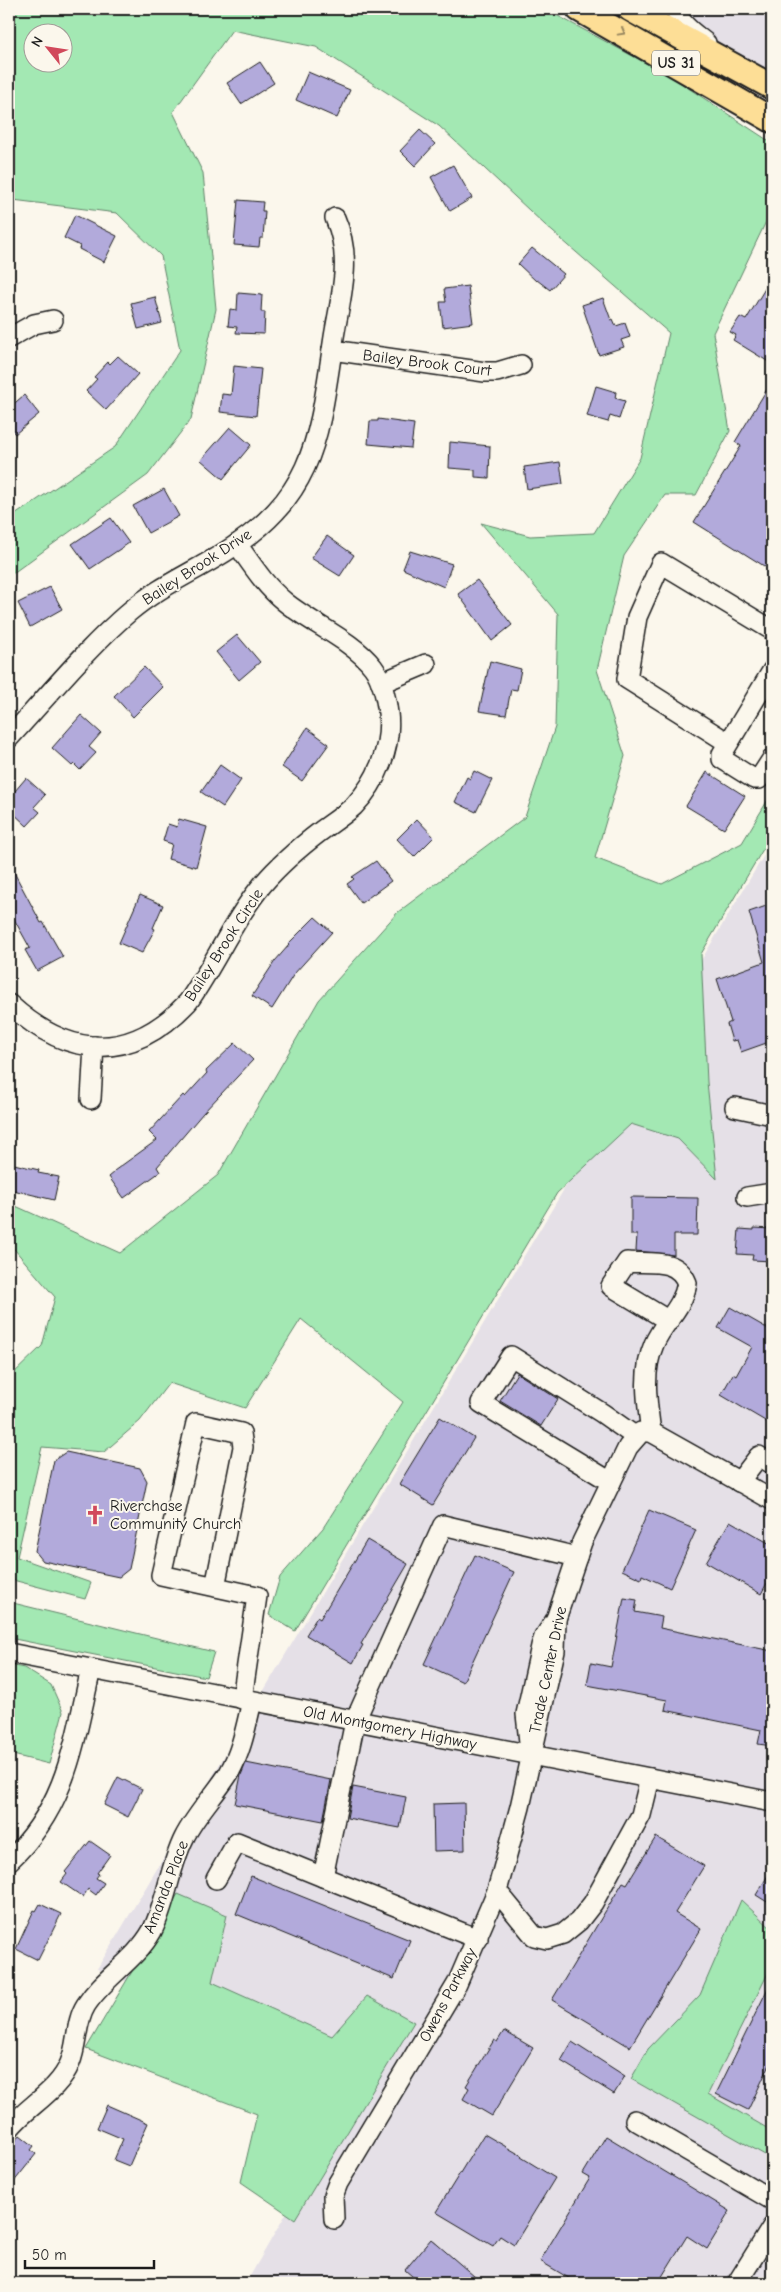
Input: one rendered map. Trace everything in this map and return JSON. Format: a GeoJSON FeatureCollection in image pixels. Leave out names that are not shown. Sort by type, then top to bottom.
{"type":"FeatureCollection","features":[{"type":"Feature","properties":{"kind":"main road","name":"US 31"},"geometry":{"type":"LineString","coordinates":[[579,9],[772,120]]}},
{"type":"Feature","properties":{"kind":"main road","name":"US 31"},"geometry":{"type":"LineString","coordinates":[[630,9],[772,87]]}},
{"type":"Feature","properties":{"kind":"street"},"geometry":{"type":"LineString","coordinates":[[676,9],[689,29],[738,68]]}},
{"type":"Feature","properties":{"kind":"street","name":"Bailey Brook Drive"},"geometry":{"type":"LineString","coordinates":[[9,738],[84,656],[128,613],[160,589],[237,544],[281,504],[304,472],[319,431],[345,266],[343,237],[334,218]]}},
{"type":"Feature","properties":{"kind":"street"},"geometry":{"type":"LineString","coordinates":[[9,338],[34,324],[53,320]]}},
{"type":"Feature","properties":{"kind":"street","name":"Bailey Brook Court"},"geometry":{"type":"LineString","coordinates":[[332,350],[485,372],[497,372],[521,365]]}},
{"type":"Feature","properties":{"kind":"street","name":"Bailey Brook Circle"},"geometry":{"type":"LineString","coordinates":[[9,1004],[39,1029],[70,1042],[94,1046],[121,1045],[135,1042],[179,1012],[196,992],[246,907],[280,864],[353,806],[374,779],[381,764],[389,730],[387,705],[381,683],[374,669],[365,658],[301,614],[272,590],[237,544]]}},
{"type":"Feature","properties":{"kind":"street"},"geometry":{"type":"LineString","coordinates":[[727,742],[627,679],[637,617],[661,563],[772,630]]}},
{"type":"Feature","properties":{"kind":"street"},"geometry":{"type":"LineString","coordinates":[[381,683],[426,664]]}},
{"type":"Feature","properties":{"kind":"street"},"geometry":{"type":"LineString","coordinates":[[772,671],[727,742],[722,754],[722,759],[754,779],[759,779],[772,759]]}},
{"type":"Feature","properties":{"kind":"street"},"geometry":{"type":"LineString","coordinates":[[92,1099],[94,1046]]}},
{"type":"Feature","properties":{"kind":"street"},"geometry":{"type":"LineString","coordinates":[[735,1107],[772,1115]]}},
{"type":"Feature","properties":{"kind":"street"},"geometry":{"type":"LineString","coordinates":[[747,1197],[772,1193]]}},
{"type":"Feature","properties":{"kind":"street"},"geometry":{"type":"LineString","coordinates":[[643,1435],[648,1365],[654,1343],[669,1321]]}},
{"type":"Feature","properties":{"kind":"street"},"geometry":{"type":"LineString","coordinates":[[611,1482],[481,1402],[511,1356],[602,1413],[643,1435],[660,1435],[772,1500]]}},
{"type":"Feature","properties":{"kind":"street"},"geometry":{"type":"LineString","coordinates":[[196,1423],[241,1433],[243,1447],[215,1587],[162,1575],[196,1423]]}},
{"type":"Feature","properties":{"kind":"street","name":"Trade Center Drive"},"geometry":{"type":"LineString","coordinates":[[530,1756],[526,1714],[544,1637],[556,1619],[582,1542],[628,1447],[643,1435]]}},
{"type":"Feature","properties":{"kind":"street"},"geometry":{"type":"LineString","coordinates":[[739,1482],[759,1456],[772,1464]]}},
{"type":"Feature","properties":{"kind":"street"},"geometry":{"type":"LineString","coordinates":[[323,1877],[355,1721],[443,1525],[578,1557]]}},
{"type":"Feature","properties":{"kind":"street","name":"Amanda Place"},"geometry":{"type":"LineString","coordinates":[[9,2129],[61,2079],[70,2063],[78,2025],[86,2005],[135,1955],[151,1932],[162,1909],[169,1876],[184,1838],[199,1812],[228,1773],[239,1751],[247,1700],[257,1596],[215,1587]]}},
{"type":"Feature","properties":{"kind":"street","name":"Old Montgomery Highway"},"geometry":{"type":"LineString","coordinates":[[9,1653],[772,1802]]}},
{"type":"Feature","properties":{"kind":"street"},"geometry":{"type":"LineString","coordinates":[[9,1861],[27,1842],[53,1804],[68,1770],[91,1669]]}},
{"type":"Feature","properties":{"kind":"street","name":"Owens Parkway"},"geometry":{"type":"LineString","coordinates":[[334,2219],[333,2196],[338,2183],[457,1984],[478,1938],[497,1891],[510,1845],[530,1756]]}},
{"type":"Feature","properties":{"kind":"street"},"geometry":{"type":"LineString","coordinates":[[497,1891],[534,1936],[547,1939],[563,1934],[579,1921],[594,1903],[641,1815],[650,1778]]}},
{"type":"Feature","properties":{"kind":"street"},"geometry":{"type":"LineString","coordinates":[[216,1879],[237,1842],[478,1938]]}},
{"type":"Feature","properties":{"kind":"street"},"geometry":{"type":"LineString","coordinates":[[634,2120],[772,2200]]}},
{"type":"Feature","properties":{"kind":"street"},"geometry":{"type":"LineString","coordinates":[[737,2283],[772,2229]]}},
{"type":"Feature","properties":{"kind":"shaded area"},"geometry":{"type":"Polygon","coordinates":[[[653,9],[772,9],[772,88],[653,9]]]}},
{"type":"Feature","properties":{"kind":"shaded area"},"geometry":{"type":"Polygon","coordinates":[[[772,842],[772,2283],[246,2283],[363,2081],[97,1969],[772,842]]]}},
{"type":"Feature","properties":{"kind":"green space"},"geometry":{"type":"Polygon","coordinates":[[[9,9],[545,9],[670,76],[772,143],[772,209],[713,333],[730,431],[696,495],[665,495],[624,556],[597,670],[625,756],[595,858],[662,884],[742,843],[772,793],[772,834],[701,954],[707,1082],[717,1179],[678,1139],[631,1124],[557,1193],[295,1631],[269,1615],[280,1577],[323,1528],[403,1402],[301,1319],[245,1408],[169,1383],[140,1421],[104,1452],[42,1447],[17,1557],[91,1583],[85,1599],[9,1579],[9,1378],[42,1346],[55,1297],[9,1243],[9,1203],[120,1253],[218,1175],[319,1000],[398,912],[525,817],[555,727],[558,614],[481,523],[530,536],[594,533],[640,458],[669,333],[545,225],[439,126],[316,47],[232,30],[173,112],[203,173],[216,309],[191,419],[148,475],[9,576],[9,519],[115,447],[180,350],[161,256],[117,213],[13,200],[9,203],[9,9]]]}},
{"type":"Feature","properties":{"kind":"green space"},"geometry":{"type":"Polygon","coordinates":[[[9,1602],[214,1652],[206,1677],[9,1638],[9,1602]]]}},
{"type":"Feature","properties":{"kind":"green space"},"geometry":{"type":"Polygon","coordinates":[[[9,1665],[24,1668],[51,1685],[63,1712],[49,1764],[9,1754],[9,1665]]]}},
{"type":"Feature","properties":{"kind":"green space"},"geometry":{"type":"Polygon","coordinates":[[[178,1894],[227,1915],[212,1982],[332,2036],[367,1996],[414,2022],[295,2219],[241,2182],[257,2114],[86,2049],[178,1894]]]}},
{"type":"Feature","properties":{"kind":"green space"},"geometry":{"type":"Polygon","coordinates":[[[741,1900],[772,1929],[772,1965],[708,2094],[772,2131],[772,2159],[631,2079],[648,2049],[700,1995],[741,1900]]]}},
{"type":"Feature","properties":{"kind":"building"},"geometry":{"type":"Polygon","coordinates":[[[260,62],[274,83],[241,104],[227,83],[260,62]]]}},
{"type":"Feature","properties":{"kind":"building"},"geometry":{"type":"Polygon","coordinates":[[[308,72],[350,90],[337,118],[296,100],[308,72]]]}},
{"type":"Feature","properties":{"kind":"building"},"geometry":{"type":"Polygon","coordinates":[[[420,130],[435,144],[415,166],[400,151],[420,130]]]}},
{"type":"Feature","properties":{"kind":"building"},"geometry":{"type":"Polygon","coordinates":[[[453,165],[472,198],[450,211],[431,177],[453,165]]]}},
{"type":"Feature","properties":{"kind":"building"},"geometry":{"type":"Polygon","coordinates":[[[238,200],[263,202],[262,211],[265,211],[263,238],[260,238],[259,247],[234,245],[238,200]]]}},
{"type":"Feature","properties":{"kind":"building"},"geometry":{"type":"Polygon","coordinates":[[[75,215],[117,236],[104,262],[79,249],[80,246],[64,238],[75,215]]]}},
{"type":"Feature","properties":{"kind":"building"},"geometry":{"type":"Polygon","coordinates":[[[532,248],[564,274],[550,290],[536,281],[518,264],[532,248]]]}},
{"type":"Feature","properties":{"kind":"building"},"geometry":{"type":"Polygon","coordinates":[[[772,277],[772,364],[733,340],[736,335],[730,332],[740,317],[746,320],[772,277]]]}},
{"type":"Feature","properties":{"kind":"building"},"geometry":{"type":"Polygon","coordinates":[[[468,286],[473,323],[443,327],[440,302],[446,302],[444,289],[468,286]]]}},
{"type":"Feature","properties":{"kind":"building"},"geometry":{"type":"Polygon","coordinates":[[[238,293],[262,295],[261,312],[265,312],[264,334],[236,333],[237,327],[228,326],[230,309],[237,310],[238,293]]]}},
{"type":"Feature","properties":{"kind":"building"},"geometry":{"type":"Polygon","coordinates":[[[155,297],[162,323],[138,329],[131,303],[155,297]]]}},
{"type":"Feature","properties":{"kind":"building"},"geometry":{"type":"Polygon","coordinates":[[[603,298],[611,320],[613,319],[616,326],[625,323],[630,337],[621,340],[624,347],[599,355],[582,305],[603,298]]]}},
{"type":"Feature","properties":{"kind":"building"},"geometry":{"type":"Polygon","coordinates":[[[118,356],[138,374],[106,410],[86,391],[97,379],[94,377],[108,362],[110,364],[118,356]]]}},
{"type":"Feature","properties":{"kind":"building"},"geometry":{"type":"Polygon","coordinates":[[[234,366],[261,369],[256,416],[220,412],[222,394],[231,395],[234,366]]]}},
{"type":"Feature","properties":{"kind":"building"},"geometry":{"type":"Polygon","coordinates":[[[772,381],[772,571],[694,522],[741,446],[735,442],[772,381]]]}},
{"type":"Feature","properties":{"kind":"building"},"geometry":{"type":"Polygon","coordinates":[[[596,386],[616,392],[615,398],[625,401],[619,419],[610,416],[608,422],[587,416],[596,386]]]}},
{"type":"Feature","properties":{"kind":"building"},"geometry":{"type":"Polygon","coordinates":[[[24,395],[39,414],[15,434],[9,426],[9,408],[24,395]]]}},
{"type":"Feature","properties":{"kind":"building"},"geometry":{"type":"Polygon","coordinates":[[[378,419],[414,424],[411,448],[368,444],[370,421],[378,421],[378,419]]]}},
{"type":"Feature","properties":{"kind":"building"},"geometry":{"type":"Polygon","coordinates":[[[230,427],[251,445],[223,479],[201,460],[230,427]]]}},
{"type":"Feature","properties":{"kind":"building"},"geometry":{"type":"Polygon","coordinates":[[[450,442],[490,446],[489,478],[475,477],[475,470],[449,468],[450,442]]]}},
{"type":"Feature","properties":{"kind":"building"},"geometry":{"type":"Polygon","coordinates":[[[560,462],[563,484],[527,489],[524,467],[560,462]]]}},
{"type":"Feature","properties":{"kind":"building"},"geometry":{"type":"Polygon","coordinates":[[[164,489],[179,516],[148,533],[133,506],[164,489]]]}},
{"type":"Feature","properties":{"kind":"building"},"geometry":{"type":"Polygon","coordinates":[[[111,518],[129,543],[90,569],[72,544],[111,518]]]}},
{"type":"Feature","properties":{"kind":"building"},"geometry":{"type":"Polygon","coordinates":[[[327,536],[354,555],[340,576],[311,558],[327,536]]]}},
{"type":"Feature","properties":{"kind":"building"},"geometry":{"type":"Polygon","coordinates":[[[410,551],[452,564],[444,587],[403,569],[410,551]]]}},
{"type":"Feature","properties":{"kind":"building"},"geometry":{"type":"Polygon","coordinates":[[[477,580],[512,625],[492,641],[458,594],[477,580]]]}},
{"type":"Feature","properties":{"kind":"building"},"geometry":{"type":"Polygon","coordinates":[[[50,587],[62,609],[30,627],[18,603],[50,587]]]}},
{"type":"Feature","properties":{"kind":"building"},"geometry":{"type":"Polygon","coordinates":[[[237,635],[260,662],[239,680],[216,652],[237,635]]]}},
{"type":"Feature","properties":{"kind":"building"},"geometry":{"type":"Polygon","coordinates":[[[490,661],[521,669],[517,690],[511,689],[506,715],[479,711],[490,661]]]}},
{"type":"Feature","properties":{"kind":"building"},"geometry":{"type":"Polygon","coordinates":[[[144,667],[163,687],[133,717],[114,696],[144,667]]]}},
{"type":"Feature","properties":{"kind":"building"},"geometry":{"type":"Polygon","coordinates":[[[81,715],[101,733],[89,747],[96,753],[80,770],[74,764],[72,766],[52,748],[81,715]]]}},
{"type":"Feature","properties":{"kind":"building"},"geometry":{"type":"Polygon","coordinates":[[[307,728],[329,744],[302,781],[282,767],[307,728]]]}},
{"type":"Feature","properties":{"kind":"building"},"geometry":{"type":"Polygon","coordinates":[[[220,765],[241,780],[223,807],[201,792],[220,765]]]}},
{"type":"Feature","properties":{"kind":"building"},"geometry":{"type":"Polygon","coordinates":[[[474,771],[492,780],[476,812],[455,802],[467,777],[470,779],[474,771]]]}},
{"type":"Feature","properties":{"kind":"building"},"geometry":{"type":"Polygon","coordinates":[[[707,772],[745,796],[724,829],[686,806],[707,772]]]}},
{"type":"Feature","properties":{"kind":"building"},"geometry":{"type":"Polygon","coordinates":[[[26,778],[45,795],[34,807],[40,812],[27,826],[9,809],[9,798],[26,778]]]}},
{"type":"Feature","properties":{"kind":"building"},"geometry":{"type":"Polygon","coordinates":[[[179,819],[207,827],[196,867],[168,859],[172,844],[163,841],[168,824],[177,827],[179,819]]]}},
{"type":"Feature","properties":{"kind":"building"},"geometry":{"type":"Polygon","coordinates":[[[417,819],[434,837],[414,857],[397,839],[417,819]]]}},
{"type":"Feature","properties":{"kind":"building"},"geometry":{"type":"Polygon","coordinates":[[[376,861],[391,881],[361,903],[347,884],[354,879],[352,877],[376,861]]]}},
{"type":"Feature","properties":{"kind":"building"},"geometry":{"type":"Polygon","coordinates":[[[9,863],[41,923],[43,922],[63,957],[37,971],[25,950],[30,948],[9,910],[9,863]]]}},
{"type":"Feature","properties":{"kind":"building"},"geometry":{"type":"Polygon","coordinates":[[[140,895],[163,905],[153,928],[155,929],[142,953],[119,943],[140,895]]]}},
{"type":"Feature","properties":{"kind":"building"},"geometry":{"type":"Polygon","coordinates":[[[772,904],[772,1041],[741,1052],[737,1040],[732,1041],[727,1024],[731,1022],[717,979],[764,962],[749,912],[772,904]]]}},
{"type":"Feature","properties":{"kind":"building"},"geometry":{"type":"Polygon","coordinates":[[[315,917],[332,932],[294,974],[272,1009],[252,996],[288,944],[315,917]]]}},
{"type":"Feature","properties":{"kind":"building"},"geometry":{"type":"Polygon","coordinates":[[[235,1043],[253,1060],[203,1113],[157,1167],[160,1172],[124,1198],[109,1177],[114,1171],[157,1140],[149,1132],[183,1095],[185,1097],[207,1073],[206,1071],[235,1043]]]}},
{"type":"Feature","properties":{"kind":"building"},"geometry":{"type":"Polygon","coordinates":[[[14,1164],[39,1170],[38,1173],[59,1177],[54,1200],[9,1189],[14,1164]]]}},
{"type":"Feature","properties":{"kind":"building"},"geometry":{"type":"Polygon","coordinates":[[[631,1197],[698,1198],[697,1235],[674,1235],[674,1255],[636,1251],[637,1235],[631,1235],[631,1197]]]}},
{"type":"Feature","properties":{"kind":"building"},"geometry":{"type":"Polygon","coordinates":[[[754,1228],[772,1229],[772,1261],[752,1260],[753,1255],[737,1254],[739,1229],[754,1230],[754,1228]]]}},
{"type":"Feature","properties":{"kind":"building"},"geometry":{"type":"Polygon","coordinates":[[[730,1307],[772,1331],[772,1425],[721,1395],[733,1374],[736,1376],[752,1347],[718,1328],[730,1307]]]}},
{"type":"Feature","properties":{"kind":"building"},"geometry":{"type":"Polygon","coordinates":[[[517,1373],[558,1399],[541,1426],[500,1401],[517,1373]]]}},
{"type":"Feature","properties":{"kind":"building"},"geometry":{"type":"Polygon","coordinates":[[[440,1417],[474,1438],[433,1505],[399,1484],[440,1417]]]}},
{"type":"Feature","properties":{"kind":"building"},"geometry":{"type":"Polygon","coordinates":[[[66,1452],[140,1468],[147,1481],[129,1569],[119,1577],[43,1561],[35,1551],[54,1460],[66,1452]]]}},
{"type":"Feature","properties":{"kind":"building"},"geometry":{"type":"Polygon","coordinates":[[[649,1510],[696,1530],[670,1588],[642,1575],[641,1579],[622,1570],[649,1510]]]}},
{"type":"Feature","properties":{"kind":"building"},"geometry":{"type":"Polygon","coordinates":[[[730,1521],[772,1545],[772,1574],[761,1594],[706,1562],[730,1521]]]}},
{"type":"Feature","properties":{"kind":"building"},"geometry":{"type":"Polygon","coordinates":[[[367,1540],[408,1564],[361,1644],[363,1645],[353,1663],[306,1635],[317,1617],[320,1619],[367,1540]]]}},
{"type":"Feature","properties":{"kind":"building"},"geometry":{"type":"Polygon","coordinates":[[[475,1555],[514,1572],[463,1682],[424,1664],[475,1555]]]}},
{"type":"Feature","properties":{"kind":"building"},"geometry":{"type":"Polygon","coordinates":[[[624,1598],[637,1600],[635,1612],[662,1617],[660,1628],[772,1651],[772,1746],[758,1744],[761,1730],[665,1710],[667,1700],[587,1685],[591,1663],[611,1667],[624,1598]]]}},
{"type":"Feature","properties":{"kind":"building"},"geometry":{"type":"Polygon","coordinates":[[[246,1763],[331,1780],[323,1821],[235,1804],[241,1775],[246,1763]]]}},
{"type":"Feature","properties":{"kind":"building"},"geometry":{"type":"Polygon","coordinates":[[[118,1777],[142,1789],[128,1817],[104,1805],[118,1777]]]}},
{"type":"Feature","properties":{"kind":"building"},"geometry":{"type":"Polygon","coordinates":[[[353,1787],[406,1797],[400,1828],[347,1818],[353,1787]]]}},
{"type":"Feature","properties":{"kind":"building"},"geometry":{"type":"Polygon","coordinates":[[[464,1803],[465,1850],[434,1851],[433,1804],[464,1803]]]}},
{"type":"Feature","properties":{"kind":"building"},"geometry":{"type":"Polygon","coordinates":[[[656,1837],[704,1866],[675,1913],[701,1929],[630,2047],[552,2000],[623,1882],[627,1884],[656,1837]]]}},
{"type":"Feature","properties":{"kind":"building"},"geometry":{"type":"Polygon","coordinates":[[[90,1841],[110,1855],[97,1873],[99,1874],[96,1878],[104,1883],[96,1895],[88,1889],[83,1897],[61,1882],[67,1874],[65,1872],[90,1841]]]}},
{"type":"Feature","properties":{"kind":"building"},"geometry":{"type":"Polygon","coordinates":[[[772,1869],[772,1905],[756,1895],[772,1869]]]}},
{"type":"Feature","properties":{"kind":"building"},"geometry":{"type":"Polygon","coordinates":[[[251,1876],[410,1940],[394,1979],[236,1914],[251,1876]]]}},
{"type":"Feature","properties":{"kind":"building"},"geometry":{"type":"Polygon","coordinates":[[[40,1904],[61,1914],[38,1960],[16,1949],[34,1910],[36,1911],[40,1904]]]}},
{"type":"Feature","properties":{"kind":"building"},"geometry":{"type":"Polygon","coordinates":[[[772,1980],[772,2060],[748,2110],[716,2094],[772,1980]]]}},
{"type":"Feature","properties":{"kind":"building"},"geometry":{"type":"Polygon","coordinates":[[[504,2031],[533,2048],[492,2116],[463,2099],[469,2088],[466,2086],[494,2040],[497,2042],[504,2031]]]}},
{"type":"Feature","properties":{"kind":"building"},"geometry":{"type":"Polygon","coordinates":[[[572,2042],[625,2076],[614,2094],[561,2061],[572,2042]]]}},
{"type":"Feature","properties":{"kind":"building"},"geometry":{"type":"Polygon","coordinates":[[[107,2105],[148,2123],[129,2166],[114,2160],[123,2139],[97,2128],[107,2105]]]}},
{"type":"Feature","properties":{"kind":"building"},"geometry":{"type":"Polygon","coordinates":[[[484,2134],[555,2178],[514,2245],[500,2236],[493,2246],[436,2212],[484,2134]]]}},
{"type":"Feature","properties":{"kind":"building"},"geometry":{"type":"Polygon","coordinates":[[[20,2135],[34,2146],[31,2150],[36,2154],[9,2188],[9,2149],[20,2135]]]}},
{"type":"Feature","properties":{"kind":"building"},"geometry":{"type":"Polygon","coordinates":[[[606,2136],[730,2211],[707,2249],[687,2236],[658,2283],[577,2283],[540,2261],[590,2178],[583,2174],[606,2136]]]}},
{"type":"Feature","properties":{"kind":"building"},"geometry":{"type":"Polygon","coordinates":[[[431,2239],[482,2283],[420,2283],[405,2270],[431,2239]]]}},
{"type":"Feature","properties":{"kind":"place","name":"Riverchase Community Church"},"geometry":{"type":"Point","coordinates":[95,1515]}}]}
